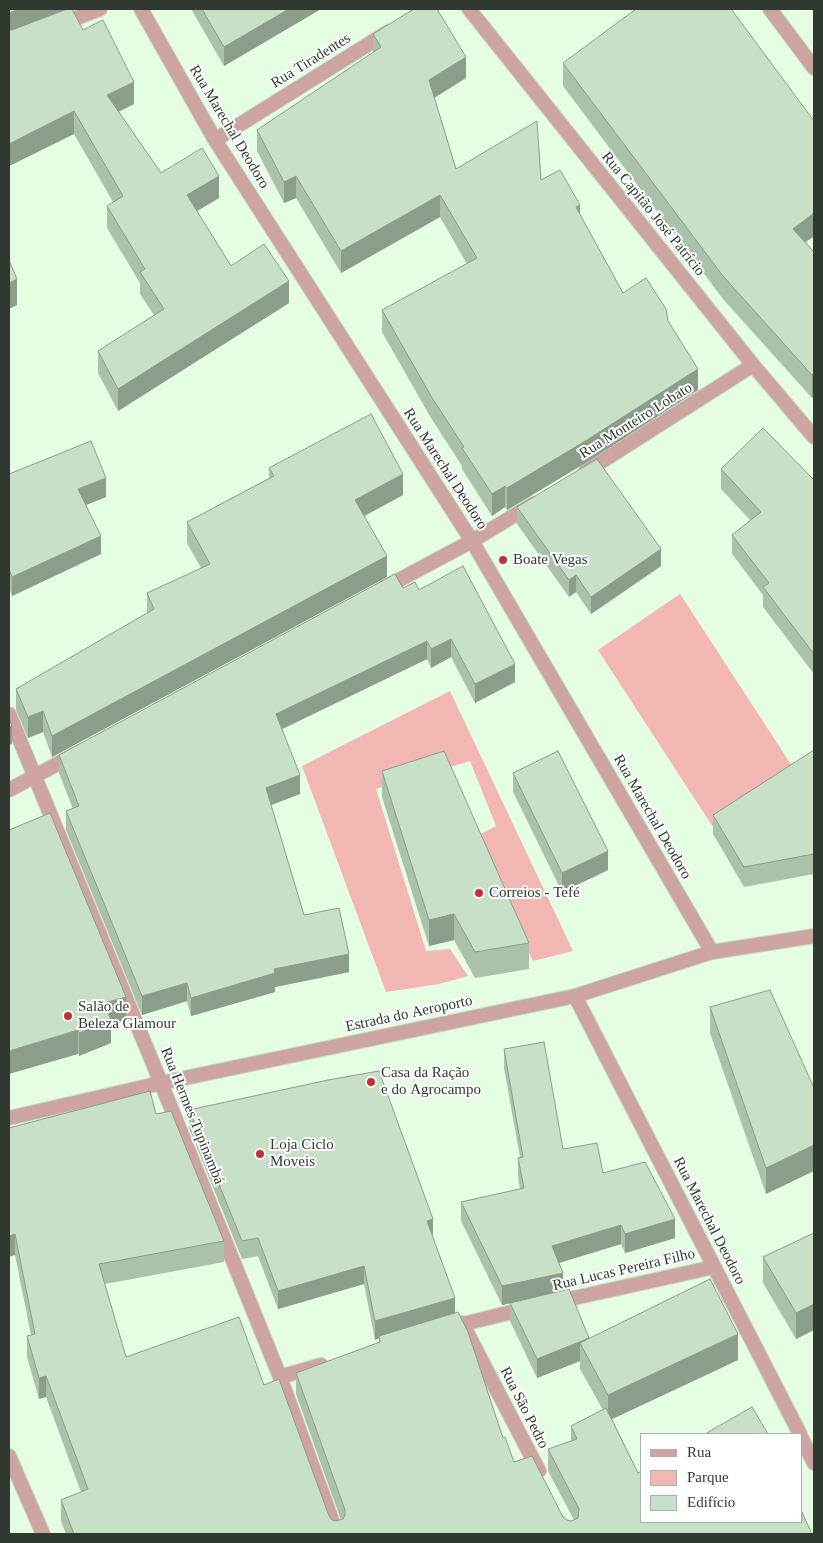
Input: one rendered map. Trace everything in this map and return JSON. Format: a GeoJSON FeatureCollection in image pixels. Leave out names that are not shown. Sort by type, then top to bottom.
{"type":"FeatureCollection","features":[{"type":"Feature","properties":{"kind":"street"},"geometry":{"type":"LineString","coordinates":[[45,30],[100,9]]}},
{"type":"Feature","properties":{"kind":"street","name":"Rua Marechal Deodoro"},"geometry":{"type":"LineString","coordinates":[[142,9],[215,140],[472,541],[712,952]]}},
{"type":"Feature","properties":{"kind":"street","name":"Rua Capitão José Patrício"},"geometry":{"type":"LineString","coordinates":[[469,9],[753,365],[814,437]]}},
{"type":"Feature","properties":{"kind":"street"},"geometry":{"type":"LineString","coordinates":[[770,9],[814,68]]}},
{"type":"Feature","properties":{"kind":"street","name":"Rua Tiradentes"},"geometry":{"type":"LineString","coordinates":[[215,140],[400,24]]}},
{"type":"Feature","properties":{"kind":"street","name":"Rua Monteiro Lobato"},"geometry":{"type":"LineString","coordinates":[[572,480],[753,365]]}},
{"type":"Feature","properties":{"kind":"street"},"geometry":{"type":"LineString","coordinates":[[369,596],[472,541],[547,495]]}},
{"type":"Feature","properties":{"kind":"street","name":"Rua Hermes Tupinambá"},"geometry":{"type":"LineString","coordinates":[[9,714],[36,776],[280,1377],[337,1534]]}},
{"type":"Feature","properties":{"kind":"street"},"geometry":{"type":"LineString","coordinates":[[9,790],[87,748]]}},
{"type":"Feature","properties":{"kind":"street","name":"Estrada do Aeroporto"},"geometry":{"type":"LineString","coordinates":[[9,1118],[161,1083],[575,996],[712,952],[814,936]]}},
{"type":"Feature","properties":{"kind":"street","name":"Rua Marechal Deodoro"},"geometry":{"type":"LineString","coordinates":[[575,996],[799,1433]]}},
{"type":"Feature","properties":{"kind":"street","name":"Rua Lucas Pereira Filho"},"geometry":{"type":"LineString","coordinates":[[435,1331],[462,1323],[714,1267]]}},
{"type":"Feature","properties":{"kind":"street","name":"Rua São Pedro"},"geometry":{"type":"LineString","coordinates":[[462,1323],[544,1482]]}},
{"type":"Feature","properties":{"kind":"street"},"geometry":{"type":"LineString","coordinates":[[280,1377],[335,1361]]}},
{"type":"Feature","properties":{"kind":"street"},"geometry":{"type":"LineString","coordinates":[[803,1440],[814,1463]]}},
{"type":"Feature","properties":{"kind":"street"},"geometry":{"type":"LineString","coordinates":[[9,1456],[43,1534]]}},
{"type":"Feature","properties":{"kind":"green space"},"geometry":{"type":"Polygon","coordinates":[[[680,594],[794,769],[713,827],[598,650],[680,594]]]}},
{"type":"Feature","properties":{"kind":"green space"},"geometry":{"type":"Polygon","coordinates":[[[450,691],[573,951],[533,961],[475,837],[496,826],[470,761],[376,789],[426,951],[450,949],[468,976],[439,984],[386,992],[302,766],[450,691]]]}},
{"type":"Feature","properties":{"kind":"building"},"geometry":{"type":"Polygon","coordinates":[[[9,9],[19,9],[9,13],[9,9]]]}},
{"type":"Feature","properties":{"kind":"building"},"geometry":{"type":"Polygon","coordinates":[[[67,9],[72,9],[83,30],[103,20],[134,82],[107,95],[161,173],[202,148],[219,176],[187,195],[231,266],[264,244],[289,281],[118,389],[98,351],[164,309],[140,272],[145,269],[107,206],[123,196],[74,111],[9,144],[9,30],[67,9]]]}},
{"type":"Feature","properties":{"kind":"building"},"geometry":{"type":"Polygon","coordinates":[[[202,9],[289,9],[224,47],[202,9]]]}},
{"type":"Feature","properties":{"kind":"building"},"geometry":{"type":"Polygon","coordinates":[[[414,9],[437,9],[466,57],[429,80],[456,169],[537,121],[541,180],[560,170],[580,205],[576,207],[623,293],[646,278],[666,309],[668,321],[698,369],[587,440],[507,488],[505,486],[492,494],[462,448],[464,447],[431,396],[382,310],[477,258],[440,195],[341,251],[296,176],[284,182],[257,130],[381,47],[373,34],[414,9]]]}},
{"type":"Feature","properties":{"kind":"building"},"geometry":{"type":"Polygon","coordinates":[[[636,9],[731,9],[814,121],[814,213],[793,229],[814,252],[814,373],[812,375],[723,276],[563,63],[636,9]]]}},
{"type":"Feature","properties":{"kind":"building"},"geometry":{"type":"Polygon","coordinates":[[[9,260],[17,279],[9,283],[9,260]]]}},
{"type":"Feature","properties":{"kind":"building"},"geometry":{"type":"Polygon","coordinates":[[[371,414],[403,474],[355,500],[387,556],[52,736],[43,711],[28,717],[16,689],[154,609],[147,593],[210,564],[187,522],[274,476],[269,468],[371,414]]]}},
{"type":"Feature","properties":{"kind":"building"},"geometry":{"type":"Polygon","coordinates":[[[763,428],[814,480],[814,654],[763,587],[769,583],[732,535],[761,512],[721,469],[763,428]]]}},
{"type":"Feature","properties":{"kind":"building"},"geometry":{"type":"Polygon","coordinates":[[[91,441],[106,478],[78,489],[101,536],[12,577],[9,569],[9,474],[91,441]]]}},
{"type":"Feature","properties":{"kind":"building"},"geometry":{"type":"Polygon","coordinates":[[[597,459],[661,549],[591,597],[576,575],[569,580],[517,507],[597,459]]]}},
{"type":"Feature","properties":{"kind":"building"},"geometry":{"type":"Polygon","coordinates":[[[463,566],[515,664],[475,684],[451,639],[431,649],[427,641],[276,714],[300,775],[266,788],[304,915],[339,908],[349,954],[274,969],[275,973],[191,998],[187,983],[142,996],[66,811],[79,806],[59,755],[395,574],[403,588],[415,582],[419,590],[463,566]]]}},
{"type":"Feature","properties":{"kind":"building"},"geometry":{"type":"Polygon","coordinates":[[[814,750],[814,854],[744,867],[713,815],[814,750]]]}},
{"type":"Feature","properties":{"kind":"building"},"geometry":{"type":"Polygon","coordinates":[[[444,751],[529,943],[475,952],[454,914],[429,920],[382,771],[444,751]]]}},
{"type":"Feature","properties":{"kind":"building"},"geometry":{"type":"Polygon","coordinates":[[[558,751],[608,851],[562,873],[513,773],[558,751]]]}},
{"type":"Feature","properties":{"kind":"building"},"geometry":{"type":"Polygon","coordinates":[[[50,813],[126,997],[104,1003],[111,1020],[79,1033],[78,1030],[9,1051],[9,830],[50,813]]]}},
{"type":"Feature","properties":{"kind":"building"},"geometry":{"type":"Polygon","coordinates":[[[770,990],[814,1088],[814,1145],[766,1168],[710,1007],[770,990]]]}},
{"type":"Feature","properties":{"kind":"building"},"geometry":{"type":"Polygon","coordinates":[[[544,1042],[563,1149],[597,1143],[603,1173],[645,1162],[675,1219],[625,1234],[621,1225],[552,1246],[563,1273],[502,1286],[461,1202],[524,1188],[518,1158],[523,1157],[504,1049],[544,1042]]]}},
{"type":"Feature","properties":{"kind":"building"},"geometry":{"type":"Polygon","coordinates":[[[379,1071],[433,1219],[427,1221],[455,1298],[375,1321],[364,1266],[278,1291],[258,1238],[242,1241],[189,1110],[379,1071]]]}},
{"type":"Feature","properties":{"kind":"building"},"geometry":{"type":"Polygon","coordinates":[[[150,1091],[156,1114],[171,1111],[224,1241],[99,1264],[126,1357],[239,1317],[264,1385],[279,1379],[332,1520],[343,1519],[345,1510],[296,1373],[380,1342],[379,1336],[458,1312],[468,1332],[503,1438],[505,1437],[514,1462],[532,1456],[563,1517],[567,1520],[571,1521],[578,1518],[579,1509],[548,1449],[577,1439],[571,1426],[606,1408],[638,1473],[640,1472],[640,1523],[803,1523],[803,1514],[812,1534],[74,1534],[61,1500],[88,1489],[46,1376],[39,1378],[27,1336],[35,1334],[15,1234],[9,1236],[9,1128],[150,1091]]]}},
{"type":"Feature","properties":{"kind":"building"},"geometry":{"type":"Polygon","coordinates":[[[814,1233],[814,1304],[796,1313],[763,1257],[814,1233]]]}},
{"type":"Feature","properties":{"kind":"building"},"geometry":{"type":"Polygon","coordinates":[[[710,1279],[738,1334],[608,1395],[580,1343],[710,1279]]]}},
{"type":"Feature","properties":{"kind":"building"},"geometry":{"type":"Polygon","coordinates":[[[569,1289],[589,1338],[537,1359],[510,1303],[569,1289]]]}},
{"type":"Feature","properties":{"kind":"building"},"geometry":{"type":"Polygon","coordinates":[[[752,1407],[767,1433],[707,1433],[752,1407]]]}},
{"type":"Feature","properties":{"kind":"place","name":"Boate Vegas"},"geometry":{"type":"Point","coordinates":[503,560]}},
{"type":"Feature","properties":{"kind":"place","name":"Correios - Tefé"},"geometry":{"type":"Point","coordinates":[479,893]}},
{"type":"Feature","properties":{"kind":"place","name":"Salão de Beleza Glamour"},"geometry":{"type":"Point","coordinates":[68,1016]}},
{"type":"Feature","properties":{"kind":"place","name":"Casa da Ração e do Agrocampo"},"geometry":{"type":"Point","coordinates":[371,1082]}},
{"type":"Feature","properties":{"kind":"place","name":"Loja Ciclo Moveis"},"geometry":{"type":"Point","coordinates":[260,1154]}}]}
